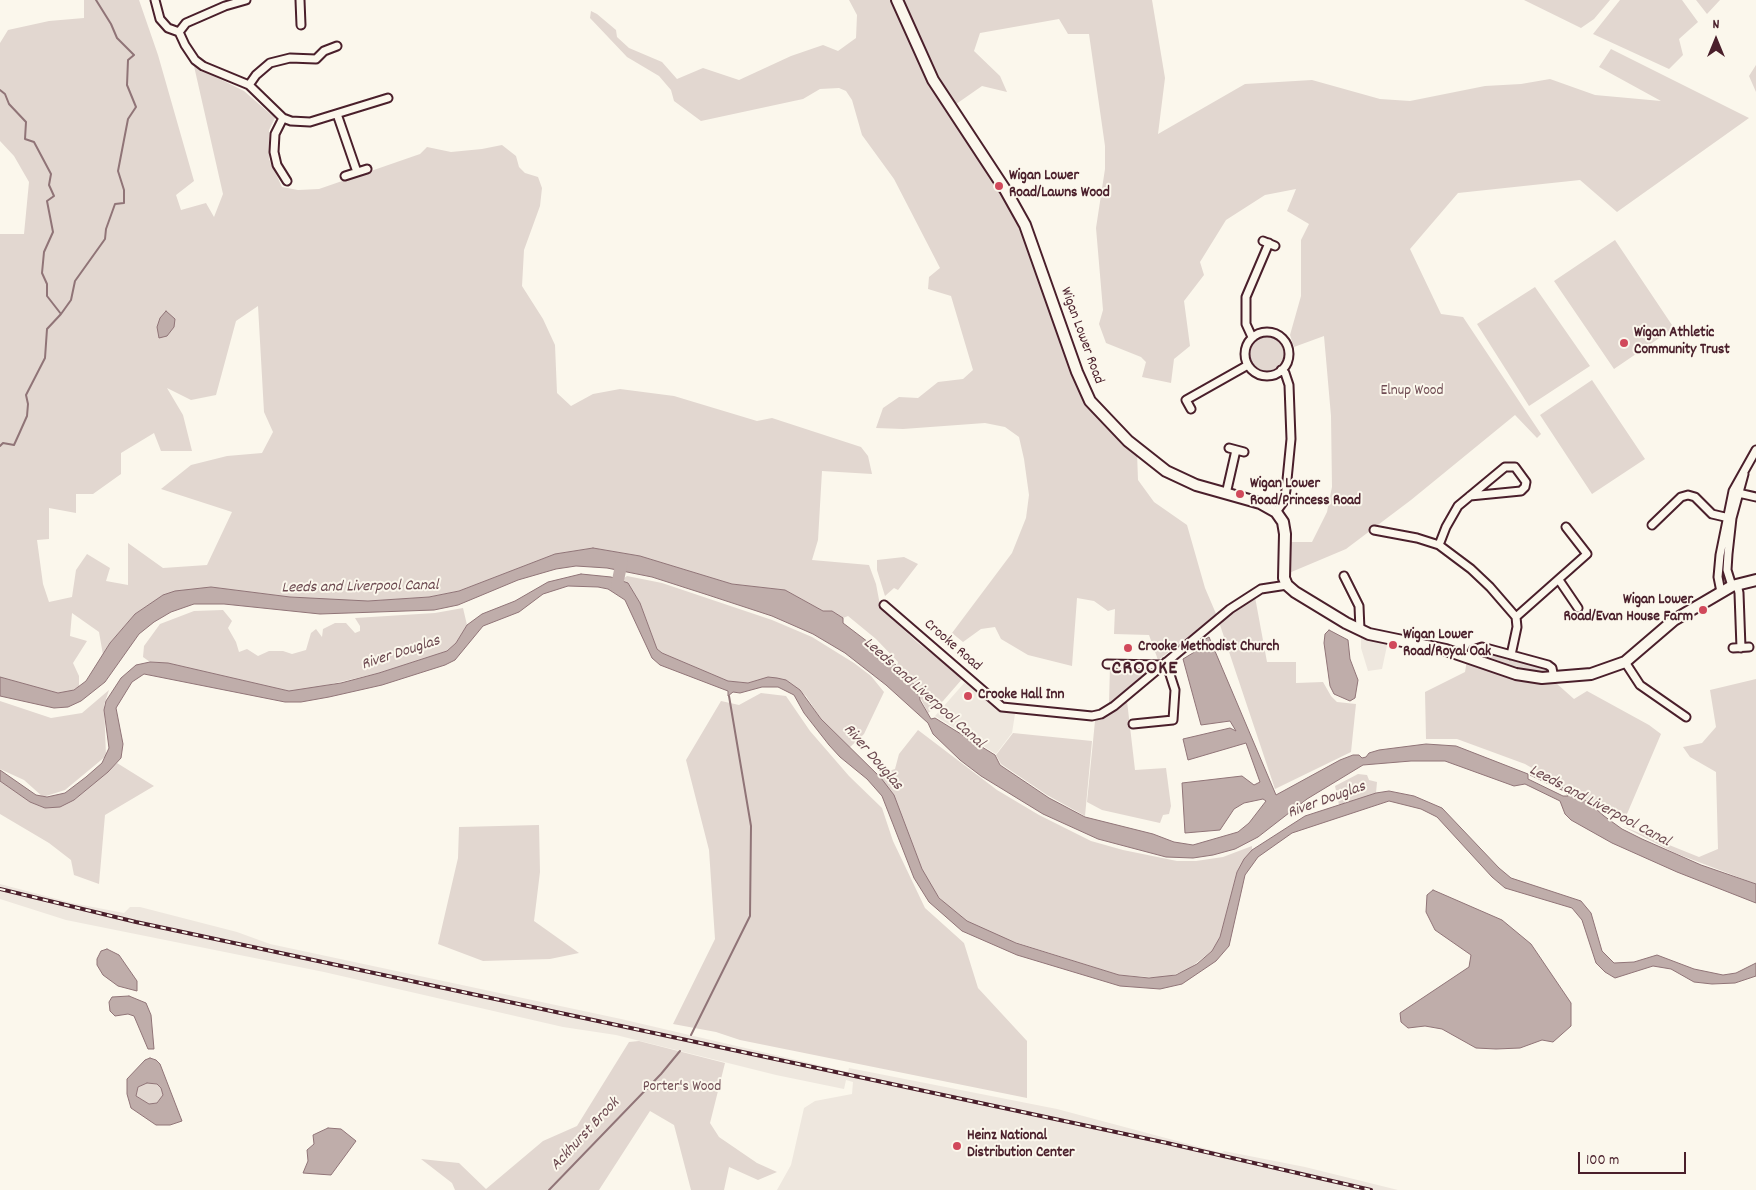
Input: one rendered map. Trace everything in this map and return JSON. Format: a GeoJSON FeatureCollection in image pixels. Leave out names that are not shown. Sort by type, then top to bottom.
{"type":"FeatureCollection","features":[{"type":"Feature","properties":{"kind":"main road","name":"Wigan Lower Road"},"geometry":{"type":"LineString","coordinates":[[897,0],[926,66],[941,93],[1006,191],[1025,225],[1085,393],[1094,408],[1128,441],[1166,471],[1196,485],[1260,502],[1276,512]]}},
{"type":"Feature","properties":{"kind":"main road"},"geometry":{"type":"LineString","coordinates":[[1276,512],[1283,522],[1286,534],[1284,573],[1287,585],[1302,596],[1360,630],[1470,657],[1526,677],[1554,678],[1601,672],[1625,662],[1639,652],[1667,624],[1734,585],[1756,580]]}},
{"type":"Feature","properties":{"kind":"street"},"geometry":{"type":"LineString","coordinates":[[155,0],[160,19],[168,28],[179,32],[190,53],[203,66],[249,85],[283,118],[299,123],[337,114],[388,98]]}},
{"type":"Feature","properties":{"kind":"street"},"geometry":{"type":"LineString","coordinates":[[179,32],[186,23],[231,2],[246,0]]}},
{"type":"Feature","properties":{"kind":"street"},"geometry":{"type":"LineString","coordinates":[[300,0],[301,25]]}},
{"type":"Feature","properties":{"kind":"street"},"geometry":{"type":"LineString","coordinates":[[249,85],[256,75],[270,64],[285,59],[301,58],[316,60],[324,51],[337,46]]}},
{"type":"Feature","properties":{"kind":"street"},"geometry":{"type":"LineString","coordinates":[[301,58],[302,50]]}},
{"type":"Feature","properties":{"kind":"street"},"geometry":{"type":"LineString","coordinates":[[337,114],[357,172]]}},
{"type":"Feature","properties":{"kind":"street"},"geometry":{"type":"LineString","coordinates":[[283,118],[275,134],[274,152],[277,165],[287,181]]}},
{"type":"Feature","properties":{"kind":"street"},"geometry":{"type":"LineString","coordinates":[[345,176],[367,169]]}},
{"type":"Feature","properties":{"kind":"street"},"geometry":{"type":"LineString","coordinates":[[1252,337],[1246,324],[1246,298],[1269,243]]}},
{"type":"Feature","properties":{"kind":"street"},"geometry":{"type":"LineString","coordinates":[[1263,332],[1270,332],[1282,339],[1288,351],[1288,358],[1281,370],[1270,375],[1263,375],[1257,373],[1248,365],[1245,353],[1252,337],[1263,332]]}},
{"type":"Feature","properties":{"kind":"street"},"geometry":{"type":"LineString","coordinates":[[1191,409],[1186,400],[1248,365]]}},
{"type":"Feature","properties":{"kind":"street"},"geometry":{"type":"LineString","coordinates":[[1276,512],[1284,501],[1291,439],[1288,385],[1285,373],[1281,370]]}},
{"type":"Feature","properties":{"kind":"street"},"geometry":{"type":"LineString","coordinates":[[1226,494],[1236,450]]}},
{"type":"Feature","properties":{"kind":"street"},"geometry":{"type":"LineString","coordinates":[[1721,592],[1718,577],[1720,555],[1735,492],[1756,450]]}},
{"type":"Feature","properties":{"kind":"street"},"geometry":{"type":"LineString","coordinates":[[1439,545],[1453,513],[1470,496],[1507,466],[1515,467],[1526,482],[1525,487],[1521,491],[1470,496]]}},
{"type":"Feature","properties":{"kind":"street"},"geometry":{"type":"LineString","coordinates":[[1735,492],[1756,497]]}},
{"type":"Feature","properties":{"kind":"street"},"geometry":{"type":"LineString","coordinates":[[1652,525],[1656,517],[1681,497],[1688,495],[1695,497],[1706,511],[1729,518]]}},
{"type":"Feature","properties":{"kind":"street"},"geometry":{"type":"LineString","coordinates":[[1729,518],[1726,570],[1739,593],[1741,648]]}},
{"type":"Feature","properties":{"kind":"street"},"geometry":{"type":"LineString","coordinates":[[1516,617],[1588,554],[1566,527]]}},
{"type":"Feature","properties":{"kind":"street"},"geometry":{"type":"LineString","coordinates":[[1374,530],[1417,538],[1439,545],[1484,581],[1516,617],[1517,627],[1511,655]]}},
{"type":"Feature","properties":{"kind":"street"},"geometry":{"type":"LineString","coordinates":[[1344,576],[1359,606],[1360,630]]}},
{"type":"Feature","properties":{"kind":"street"},"geometry":{"type":"LineString","coordinates":[[1559,580],[1578,608]]}},
{"type":"Feature","properties":{"kind":"street","name":"Crooke Road"},"geometry":{"type":"LineString","coordinates":[[884,605],[998,704],[1008,709],[1087,716],[1101,714],[1230,609],[1260,589],[1287,585]]}},
{"type":"Feature","properties":{"kind":"street"},"geometry":{"type":"LineString","coordinates":[[1470,657],[1473,650],[1479,647],[1550,666],[1554,678]]}},
{"type":"Feature","properties":{"kind":"street"},"geometry":{"type":"LineString","coordinates":[[1625,662],[1640,686],[1684,713]]}},
{"type":"Feature","properties":{"kind":"street"},"geometry":{"type":"LineString","coordinates":[[1107,664],[1164,664],[1175,690],[1173,720],[1134,724]]}},
{"type":"Feature","properties":{"kind":"shaded area"},"geometry":{"type":"Polygon","coordinates":[[[166,311],[175,319],[174,327],[167,336],[159,338],[157,327],[160,318],[166,311]]]}},
{"type":"Feature","properties":{"kind":"shaded area","name":"Leeds and Liverpool Canal"},"geometry":{"type":"Polygon","coordinates":[[[593,548],[640,556],[732,584],[785,590],[823,611],[832,611],[843,618],[843,623],[889,658],[919,689],[920,700],[931,719],[935,718],[995,755],[1000,765],[1049,798],[1085,817],[1153,834],[1174,842],[1193,845],[1238,832],[1249,823],[1266,801],[1263,799],[1244,803],[1234,809],[1220,830],[1185,833],[1182,783],[1242,776],[1254,785],[1260,782],[1246,743],[1188,760],[1183,739],[1230,728],[1236,731],[1230,721],[1201,725],[1183,659],[1206,645],[1204,640],[1209,637],[1276,795],[1340,760],[1353,755],[1359,755],[1362,758],[1366,757],[1369,753],[1379,750],[1426,744],[1456,746],[1528,774],[1528,779],[1563,796],[1568,796],[1566,792],[1530,775],[1533,774],[1562,787],[1587,801],[1622,829],[1642,839],[1701,865],[1756,884],[1756,903],[1677,872],[1612,843],[1571,820],[1565,814],[1560,801],[1525,784],[1514,786],[1445,761],[1411,761],[1363,765],[1307,799],[1258,837],[1235,849],[1213,855],[1193,858],[1166,857],[1098,839],[1043,814],[981,776],[960,760],[933,734],[928,723],[886,685],[845,653],[813,634],[772,616],[652,577],[607,568],[576,566],[556,569],[518,580],[458,605],[434,610],[320,614],[224,604],[194,604],[171,612],[139,634],[105,682],[81,701],[68,707],[54,708],[0,696],[0,677],[58,693],[74,690],[86,681],[110,643],[135,614],[163,595],[175,591],[211,587],[290,597],[368,601],[429,597],[459,591],[555,554],[593,548]]]}},
{"type":"Feature","properties":{"kind":"shaded area"},"geometry":{"type":"Polygon","coordinates":[[[581,574],[611,577],[628,583],[640,603],[657,649],[662,653],[728,681],[748,683],[768,677],[777,678],[786,680],[800,690],[821,719],[881,778],[894,795],[922,869],[939,898],[967,921],[1016,943],[1119,975],[1149,978],[1176,975],[1197,964],[1212,951],[1220,937],[1237,872],[1244,859],[1252,850],[1305,816],[1376,793],[1389,791],[1414,796],[1442,808],[1499,868],[1511,878],[1581,901],[1591,913],[1602,951],[1614,963],[1634,962],[1657,955],[1694,969],[1723,975],[1736,973],[1756,963],[1756,976],[1735,983],[1712,984],[1694,982],[1671,969],[1653,966],[1615,978],[1596,963],[1582,920],[1572,908],[1505,888],[1492,877],[1437,817],[1421,809],[1389,801],[1292,833],[1258,857],[1245,875],[1229,946],[1216,961],[1182,984],[1160,989],[1120,986],[1017,955],[962,931],[929,902],[914,878],[882,796],[867,779],[840,757],[829,745],[804,713],[794,695],[778,687],[762,687],[740,693],[733,692],[728,696],[728,691],[660,665],[652,658],[625,600],[608,589],[598,587],[568,586],[543,594],[519,612],[483,626],[455,660],[445,665],[382,685],[329,697],[301,702],[285,702],[144,674],[132,682],[116,708],[123,744],[121,758],[108,772],[74,800],[60,807],[45,808],[30,802],[0,781],[0,770],[36,795],[47,797],[65,793],[86,777],[102,763],[109,748],[104,710],[106,701],[121,678],[136,665],[150,662],[168,663],[289,691],[341,683],[447,651],[456,643],[467,625],[482,614],[515,601],[548,582],[581,574]]]}},
{"type":"Feature","properties":{"kind":"shaded area"},"geometry":{"type":"Polygon","coordinates":[[[1329,630],[1348,640],[1350,659],[1358,680],[1355,698],[1350,701],[1334,694],[1330,686],[1324,643],[1325,634],[1329,630]]]}},
{"type":"Feature","properties":{"kind":"shaded area"},"geometry":{"type":"Polygon","coordinates":[[[1361,637],[1388,641],[1382,669],[1368,671],[1361,648],[1361,637]]]}},
{"type":"Feature","properties":{"kind":"shaded area"},"geometry":{"type":"Polygon","coordinates":[[[966,681],[993,705],[1003,711],[1015,714],[1012,733],[996,754],[935,716],[966,681]]]}},
{"type":"Feature","properties":{"kind":"shaded area"},"geometry":{"type":"Polygon","coordinates":[[[0,884],[72,903],[124,913],[130,907],[140,907],[237,932],[270,944],[621,1019],[848,1072],[849,1068],[1057,1109],[1222,1153],[1224,1151],[1305,1167],[1398,1190],[777,1190],[791,1165],[804,1108],[815,1101],[852,1094],[853,1082],[846,1080],[844,1089],[776,1075],[616,1035],[563,1027],[324,972],[66,920],[0,899],[0,884]]]}},
{"type":"Feature","properties":{"kind":"shaded area"},"geometry":{"type":"Polygon","coordinates":[[[1433,890],[1502,920],[1531,944],[1571,1003],[1571,1026],[1553,1042],[1542,1040],[1520,1048],[1496,1049],[1476,1048],[1442,1029],[1425,1026],[1408,1028],[1401,1022],[1400,1013],[1469,967],[1471,955],[1435,930],[1426,912],[1427,895],[1433,890]]]}},
{"type":"Feature","properties":{"kind":"shaded area"},"geometry":{"type":"Polygon","coordinates":[[[107,949],[119,955],[137,981],[137,991],[118,986],[103,975],[97,965],[97,959],[101,951],[107,949]]]}},
{"type":"Feature","properties":{"kind":"shaded area"},"geometry":{"type":"Polygon","coordinates":[[[129,996],[146,1003],[151,1015],[154,1049],[148,1049],[134,1016],[128,1014],[115,1016],[110,1011],[109,1002],[112,997],[129,996]]]}},
{"type":"Feature","properties":{"kind":"shaded area"},"geometry":{"type":"Polygon","coordinates":[[[150,1058],[160,1064],[182,1121],[170,1125],[156,1125],[131,1108],[127,1094],[127,1079],[145,1060],[150,1058]],[[147,1083],[138,1087],[136,1096],[149,1104],[157,1103],[163,1095],[161,1088],[157,1084],[147,1083]]]}},
{"type":"Feature","properties":{"kind":"shaded area"},"geometry":{"type":"Polygon","coordinates":[[[328,1128],[341,1129],[356,1141],[331,1175],[303,1173],[308,1161],[307,1150],[314,1144],[313,1135],[328,1128]]]}},
{"type":"Feature","properties":{"kind":"green space"},"geometry":{"type":"Polygon","coordinates":[[[84,0],[139,0],[158,55],[194,181],[176,195],[181,210],[206,203],[214,217],[223,194],[194,66],[244,91],[275,118],[269,130],[269,159],[282,187],[298,190],[319,189],[420,154],[427,147],[451,152],[502,145],[516,156],[519,167],[525,173],[538,177],[542,188],[540,206],[524,250],[522,286],[543,319],[555,345],[557,393],[571,406],[593,394],[620,389],[674,396],[757,421],[772,418],[861,447],[868,456],[872,474],[822,471],[818,540],[812,560],[869,565],[876,584],[880,605],[886,613],[918,643],[963,678],[943,701],[928,713],[921,699],[920,688],[897,666],[898,662],[876,639],[848,616],[843,618],[832,611],[823,611],[785,590],[732,584],[640,556],[593,548],[555,554],[459,591],[429,597],[368,601],[327,600],[211,587],[163,595],[135,614],[110,643],[103,655],[99,632],[72,613],[70,636],[87,641],[73,663],[79,676],[79,687],[69,692],[58,693],[0,677],[0,234],[24,234],[29,182],[14,156],[0,141],[0,43],[8,30],[49,21],[84,18],[84,0]],[[258,306],[236,321],[216,395],[191,400],[167,388],[183,415],[192,451],[161,451],[154,433],[121,453],[121,474],[93,494],[76,494],[76,513],[49,508],[49,539],[37,540],[43,584],[49,602],[72,597],[76,570],[87,554],[110,568],[106,581],[128,585],[128,543],[163,568],[207,565],[232,512],[161,489],[191,465],[227,456],[262,453],[273,432],[264,412],[258,306]]]}},
{"type":"Feature","properties":{"kind":"green space","name":"Elnup Wood"},"geometry":{"type":"Polygon","coordinates":[[[849,0],[1152,0],[1165,78],[1158,134],[1245,84],[1312,80],[1380,99],[1410,101],[1485,86],[1521,84],[1550,79],[1595,95],[1661,101],[1599,67],[1611,49],[1749,118],[1617,212],[1580,180],[1458,193],[1410,249],[1441,314],[1463,317],[1541,434],[1537,438],[1515,415],[1411,500],[1346,549],[1289,573],[1290,542],[1312,542],[1327,512],[1332,487],[1331,416],[1324,336],[1294,347],[1290,335],[1301,296],[1301,240],[1309,224],[1287,211],[1296,189],[1265,195],[1226,220],[1200,262],[1204,275],[1184,301],[1190,346],[1174,359],[1171,383],[1142,377],[1146,362],[1141,357],[1106,343],[1099,324],[1103,310],[1096,228],[1105,169],[1105,146],[1089,34],[1068,34],[1059,19],[980,33],[974,51],[1000,76],[1007,92],[982,86],[949,109],[1015,210],[1088,403],[1137,452],[1138,480],[1154,502],[1187,525],[1205,588],[1217,616],[1158,660],[1149,635],[1114,634],[1115,609],[1108,611],[1094,601],[1077,598],[1072,666],[1028,655],[1001,639],[995,627],[981,629],[963,642],[952,633],[1012,553],[1026,518],[1029,495],[1024,459],[1019,437],[1005,427],[985,423],[903,429],[876,428],[883,408],[899,397],[918,398],[938,382],[963,379],[973,370],[951,296],[928,289],[929,277],[940,268],[894,179],[862,135],[852,100],[846,91],[839,88],[820,89],[803,99],[701,121],[674,101],[671,90],[659,76],[627,57],[590,18],[591,11],[597,14],[616,30],[617,37],[629,48],[662,62],[677,79],[703,68],[739,80],[791,56],[823,45],[838,51],[856,38],[857,15],[849,0]]]}},
{"type":"Feature","properties":{"kind":"green space"},"geometry":{"type":"Polygon","coordinates":[[[1524,0],[1610,0],[1594,19],[1581,28],[1524,0]]]}},
{"type":"Feature","properties":{"kind":"green space"},"geometry":{"type":"Polygon","coordinates":[[[1620,0],[1682,0],[1698,22],[1679,39],[1683,55],[1669,69],[1593,34],[1620,0]]]}},
{"type":"Feature","properties":{"kind":"green space"},"geometry":{"type":"Polygon","coordinates":[[[1696,0],[1720,0],[1707,14],[1696,0]]]}},
{"type":"Feature","properties":{"kind":"green space"},"geometry":{"type":"Polygon","coordinates":[[[1756,65],[1756,92],[1749,76],[1756,65]]]}},
{"type":"Feature","properties":{"kind":"green space"},"geometry":{"type":"Polygon","coordinates":[[[1615,240],[1674,328],[1614,369],[1554,281],[1615,240]]]}},
{"type":"Feature","properties":{"kind":"green space"},"geometry":{"type":"Polygon","coordinates":[[[1535,287],[1590,366],[1529,406],[1477,324],[1535,287]]]}},
{"type":"Feature","properties":{"kind":"green space"},"geometry":{"type":"Polygon","coordinates":[[[1266,335],[1273,336],[1279,340],[1283,346],[1283,360],[1279,366],[1273,370],[1266,371],[1259,370],[1253,366],[1249,360],[1248,353],[1249,346],[1253,340],[1259,336],[1266,335]]]}},
{"type":"Feature","properties":{"kind":"green space"},"geometry":{"type":"Polygon","coordinates":[[[1592,380],[1645,459],[1592,494],[1540,415],[1592,380]]]}},
{"type":"Feature","properties":{"kind":"green space"},"geometry":{"type":"Polygon","coordinates":[[[904,557],[918,564],[898,590],[894,588],[885,596],[877,570],[877,560],[904,557]]]}},
{"type":"Feature","properties":{"kind":"green space"},"geometry":{"type":"Polygon","coordinates":[[[627,576],[662,583],[772,620],[812,637],[854,663],[871,676],[884,692],[864,734],[849,748],[821,719],[806,696],[786,680],[758,680],[748,683],[728,681],[662,653],[657,649],[640,603],[628,583],[621,580],[627,576]]]}},
{"type":"Feature","properties":{"kind":"green space"},"geometry":{"type":"Polygon","coordinates":[[[1255,597],[1267,662],[1296,662],[1296,683],[1323,682],[1337,702],[1356,704],[1351,752],[1275,789],[1219,622],[1255,597]]]}},
{"type":"Feature","properties":{"kind":"green space"},"geometry":{"type":"Polygon","coordinates":[[[463,608],[467,625],[456,643],[447,651],[379,673],[301,691],[289,691],[168,663],[150,662],[143,657],[144,646],[160,624],[194,611],[223,610],[232,621],[228,628],[239,652],[247,649],[258,656],[269,651],[283,651],[292,654],[306,650],[311,633],[316,629],[322,637],[323,629],[335,623],[346,623],[355,633],[360,631],[360,626],[355,618],[435,613],[463,608]]]}},
{"type":"Feature","properties":{"kind":"green space"},"geometry":{"type":"Polygon","coordinates":[[[1485,652],[1547,668],[1549,672],[1528,671],[1482,655],[1485,652]]]}},
{"type":"Feature","properties":{"kind":"green space"},"geometry":{"type":"Polygon","coordinates":[[[1467,660],[1529,682],[1556,683],[1574,699],[1587,691],[1649,725],[1661,734],[1624,821],[1525,764],[1457,739],[1426,739],[1425,692],[1465,672],[1467,660]]]}},
{"type":"Feature","properties":{"kind":"green space"},"geometry":{"type":"Polygon","coordinates":[[[1110,666],[1154,667],[1109,703],[1110,666]]]}},
{"type":"Feature","properties":{"kind":"green space"},"geometry":{"type":"Polygon","coordinates":[[[1756,679],[1756,884],[1675,853],[1622,826],[1699,857],[1718,849],[1716,772],[1690,757],[1683,747],[1702,743],[1716,727],[1710,690],[1756,679]]]}},
{"type":"Feature","properties":{"kind":"green space"},"geometry":{"type":"Polygon","coordinates":[[[109,690],[104,705],[106,756],[65,790],[43,797],[24,780],[0,769],[0,701],[51,718],[82,713],[109,690]]]}},
{"type":"Feature","properties":{"kind":"green space"},"geometry":{"type":"Polygon","coordinates":[[[761,693],[786,696],[810,731],[849,776],[882,808],[893,841],[925,908],[964,943],[978,988],[1027,1041],[1027,1098],[740,1040],[716,1032],[673,1024],[715,939],[709,850],[686,760],[721,701],[739,705],[761,693]]]}},
{"type":"Feature","properties":{"kind":"green space"},"geometry":{"type":"Polygon","coordinates":[[[1127,701],[1135,770],[1166,768],[1171,806],[1169,814],[1163,815],[1160,823],[1102,810],[1087,802],[1095,721],[1109,715],[1127,701]]]}},
{"type":"Feature","properties":{"kind":"green space"},"geometry":{"type":"Polygon","coordinates":[[[918,730],[997,790],[1039,815],[1091,841],[1123,850],[1177,861],[1196,861],[1223,857],[1252,846],[1252,850],[1237,872],[1220,937],[1212,951],[1187,970],[1164,978],[1119,975],[999,937],[967,921],[945,904],[934,891],[922,869],[894,796],[877,775],[895,769],[899,754],[918,730]]]}},
{"type":"Feature","properties":{"kind":"green space"},"geometry":{"type":"Polygon","coordinates":[[[1013,733],[1092,741],[1085,816],[1047,795],[1001,764],[996,755],[1013,733]]]}},
{"type":"Feature","properties":{"kind":"green space"},"geometry":{"type":"Polygon","coordinates":[[[117,763],[154,786],[105,815],[99,884],[74,875],[71,860],[49,843],[0,814],[0,781],[30,802],[45,808],[74,800],[117,763]]]}},
{"type":"Feature","properties":{"kind":"green space"},"geometry":{"type":"Polygon","coordinates":[[[1358,774],[1367,775],[1369,780],[1377,782],[1376,793],[1339,805],[1335,786],[1358,774]]]}},
{"type":"Feature","properties":{"kind":"green space"},"geometry":{"type":"Polygon","coordinates":[[[539,825],[540,872],[534,921],[579,953],[550,959],[483,961],[438,944],[458,858],[459,827],[539,825]]]}},
{"type":"Feature","properties":{"kind":"green space","name":"Porter's Wood"},"geometry":{"type":"Polygon","coordinates":[[[639,1041],[725,1063],[710,1123],[719,1137],[757,1163],[777,1172],[758,1180],[729,1167],[724,1190],[691,1190],[674,1125],[650,1111],[599,1190],[455,1190],[452,1183],[421,1159],[459,1163],[486,1189],[543,1141],[577,1126],[629,1042],[639,1041]]]}},
{"type":"Feature","properties":{"kind":"green space"},"geometry":{"type":"Polygon","coordinates":[[[147,1083],[157,1084],[161,1088],[163,1095],[157,1103],[149,1104],[136,1096],[138,1087],[147,1083]]]}},
{"type":"Feature","properties":{"kind":"waterway"},"geometry":{"type":"LineString","coordinates":[[61,314],[71,300],[75,281],[105,239],[106,229],[115,204],[124,203],[124,190],[118,171],[128,119],[136,107],[127,85],[128,60],[134,55],[117,38],[111,24],[96,0]]}},
{"type":"Feature","properties":{"kind":"waterway"},"geometry":{"type":"LineString","coordinates":[[0,90],[5,94],[9,104],[26,122],[25,139],[34,142],[51,174],[49,185],[54,196],[47,201],[53,232],[44,252],[42,273],[47,284],[47,296],[61,314],[47,329],[45,358],[26,395],[28,404],[27,416],[14,445],[3,443],[0,446]]}},
{"type":"Feature","properties":{"kind":"waterway"},"geometry":{"type":"LineString","coordinates":[[617,585],[622,561]]}},
{"type":"Feature","properties":{"kind":"waterway"},"geometry":{"type":"LineString","coordinates":[[691,1035],[750,916],[751,826],[729,696]]}},
{"type":"Feature","properties":{"kind":"waterway","name":"Ackhurst Brook"},"geometry":{"type":"LineString","coordinates":[[549,1190],[661,1074],[680,1051]]}},
{"type":"Feature","properties":{"kind":"railway"},"geometry":{"type":"LineString","coordinates":[[0,889],[136,922],[1167,1143],[1371,1190]]}},
{"type":"Feature","properties":{"kind":"place","name":"Wigan Lower Road/Lawns Wood"},"geometry":{"type":"Point","coordinates":[999,186]}},
{"type":"Feature","properties":{"kind":"place","name":"Wigan Athletic Community Trust"},"geometry":{"type":"Point","coordinates":[1624,343]}},
{"type":"Feature","properties":{"kind":"place","name":"Wigan Lower Road/Princess Road"},"geometry":{"type":"Point","coordinates":[1240,494]}},
{"type":"Feature","properties":{"kind":"place","name":"Wigan Lower Road/Evan House Farm"},"geometry":{"type":"Point","coordinates":[1703,610]}},
{"type":"Feature","properties":{"kind":"place","name":"Wigan Lower Road/Royal Oak"},"geometry":{"type":"Point","coordinates":[1393,645]}},
{"type":"Feature","properties":{"kind":"place","name":"Crooke Methodist Church"},"geometry":{"type":"Point","coordinates":[1128,648]}},
{"type":"Feature","properties":{"kind":"place","name":"Crooke Hall Inn"},"geometry":{"type":"Point","coordinates":[968,696]}},
{"type":"Feature","properties":{"kind":"place","name":"Heinz National Distribution Center"},"geometry":{"type":"Point","coordinates":[957,1146]}},
{"type":"Feature","properties":{"kind":"district","name":"CROOKE"},"geometry":{"type":"Point","coordinates":[1145,670]}},
{"type":"Feature","properties":{"kind":"water label","name":"River Douglas"},"geometry":{"type":"Point","coordinates":[401,654]}},
{"type":"Feature","properties":{"kind":"water label","name":"River Douglas"},"geometry":{"type":"Point","coordinates":[872,758]}},
{"type":"Feature","properties":{"kind":"water label","name":"River Douglas"},"geometry":{"type":"Point","coordinates":[1327,801]}}]}
